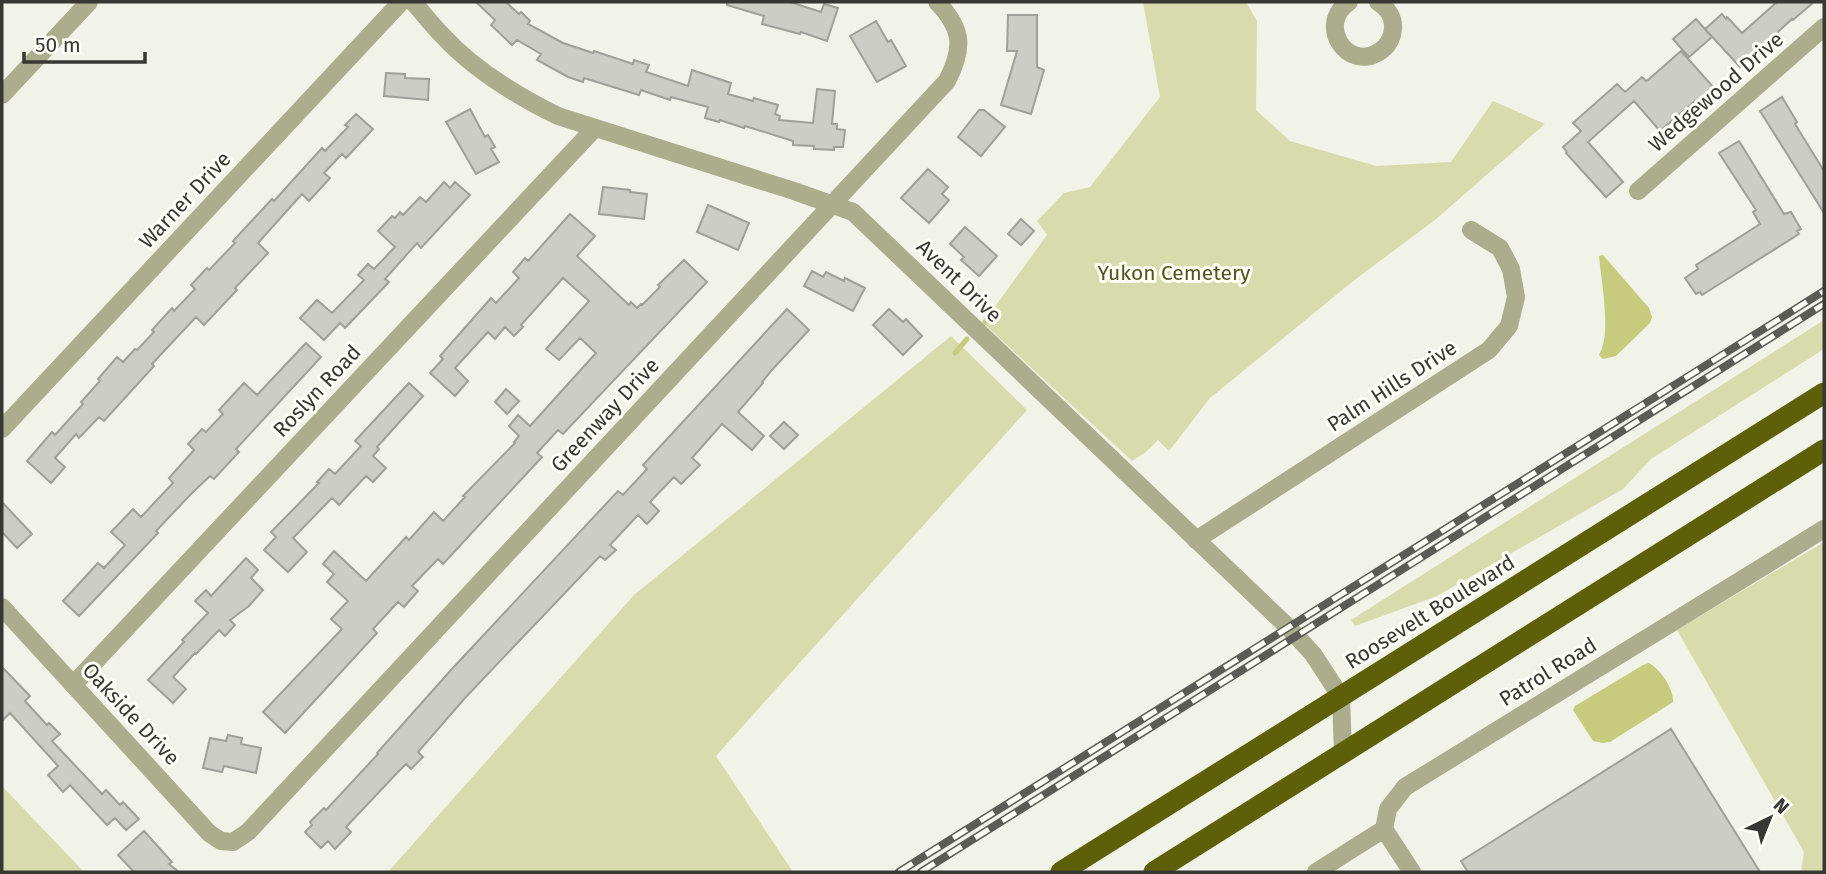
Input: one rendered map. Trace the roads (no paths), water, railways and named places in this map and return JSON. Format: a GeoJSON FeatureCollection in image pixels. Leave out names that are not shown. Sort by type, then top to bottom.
{"type":"FeatureCollection","features":[{"type":"Feature","properties":{"kind":"highway","name":"Roosevelt Boulevard"},"geometry":{"type":"LineString","coordinates":[[1061,872],[1824,393]]}},
{"type":"Feature","properties":{"kind":"highway"},"geometry":{"type":"LineString","coordinates":[[1154,872],[1824,450]]}},
{"type":"Feature","properties":{"kind":"street"},"geometry":{"type":"LineString","coordinates":[[2,95],[89,2]]}},
{"type":"Feature","properties":{"kind":"street","name":"Warner Drive"},"geometry":{"type":"LineString","coordinates":[[2,429],[401,2]]}},
{"type":"Feature","properties":{"kind":"street","name":"Avent Drive"},"geometry":{"type":"LineString","coordinates":[[413,2],[442,36],[467,59],[527,101],[558,116],[853,212],[1313,654],[1340,697],[1343,753]]}},
{"type":"Feature","properties":{"kind":"street","name":"Greenway Drive"},"geometry":{"type":"LineString","coordinates":[[233,842],[248,832],[947,81],[956,64],[957,31],[949,15],[937,2]]}},
{"type":"Feature","properties":{"kind":"street"},"geometry":{"type":"LineString","coordinates":[[1349,2],[1339,10],[1334,30],[1342,48],[1359,57],[1378,53],[1391,40],[1393,22],[1383,3]]}},
{"type":"Feature","properties":{"kind":"street","name":"Wedgewood Drive"},"geometry":{"type":"LineString","coordinates":[[1638,191],[1824,27]]}},
{"type":"Feature","properties":{"kind":"street","name":"Roslyn Road"},"geometry":{"type":"LineString","coordinates":[[73,685],[594,129]]}},
{"type":"Feature","properties":{"kind":"street","name":"Palm Hills Drive"},"geometry":{"type":"LineString","coordinates":[[1196,540],[1489,350],[1508,326],[1516,297],[1511,269],[1500,248],[1471,230]]}},
{"type":"Feature","properties":{"kind":"street","name":"Patrol Road"},"geometry":{"type":"LineString","coordinates":[[1384,829],[1388,809],[1405,787],[1824,529]]}},
{"type":"Feature","properties":{"kind":"street","name":"Oakside Drive"},"geometry":{"type":"LineString","coordinates":[[2,607],[209,833],[221,841],[233,842]]}},
{"type":"Feature","properties":{"kind":"street"},"geometry":{"type":"LineString","coordinates":[[1316,872],[1384,829],[1412,872]]}},
{"type":"Feature","properties":{"kind":"waterway"},"geometry":{"type":"LineString","coordinates":[[985,322],[992,314]]}},
{"type":"Feature","properties":{"kind":"waterway"},"geometry":{"type":"LineString","coordinates":[[955,353],[967,339]]}},
{"type":"Feature","properties":{"kind":"railway"},"geometry":{"type":"LineString","coordinates":[[899,872],[1824,291]]}},
{"type":"Feature","properties":{"kind":"railway"},"geometry":{"type":"LineString","coordinates":[[921,872],[1824,304]]}},
{"type":"Feature","properties":{"kind":"park label","name":"Yukon Cemetery"},"geometry":{"type":"Point","coordinates":[1174,273]}}]}
